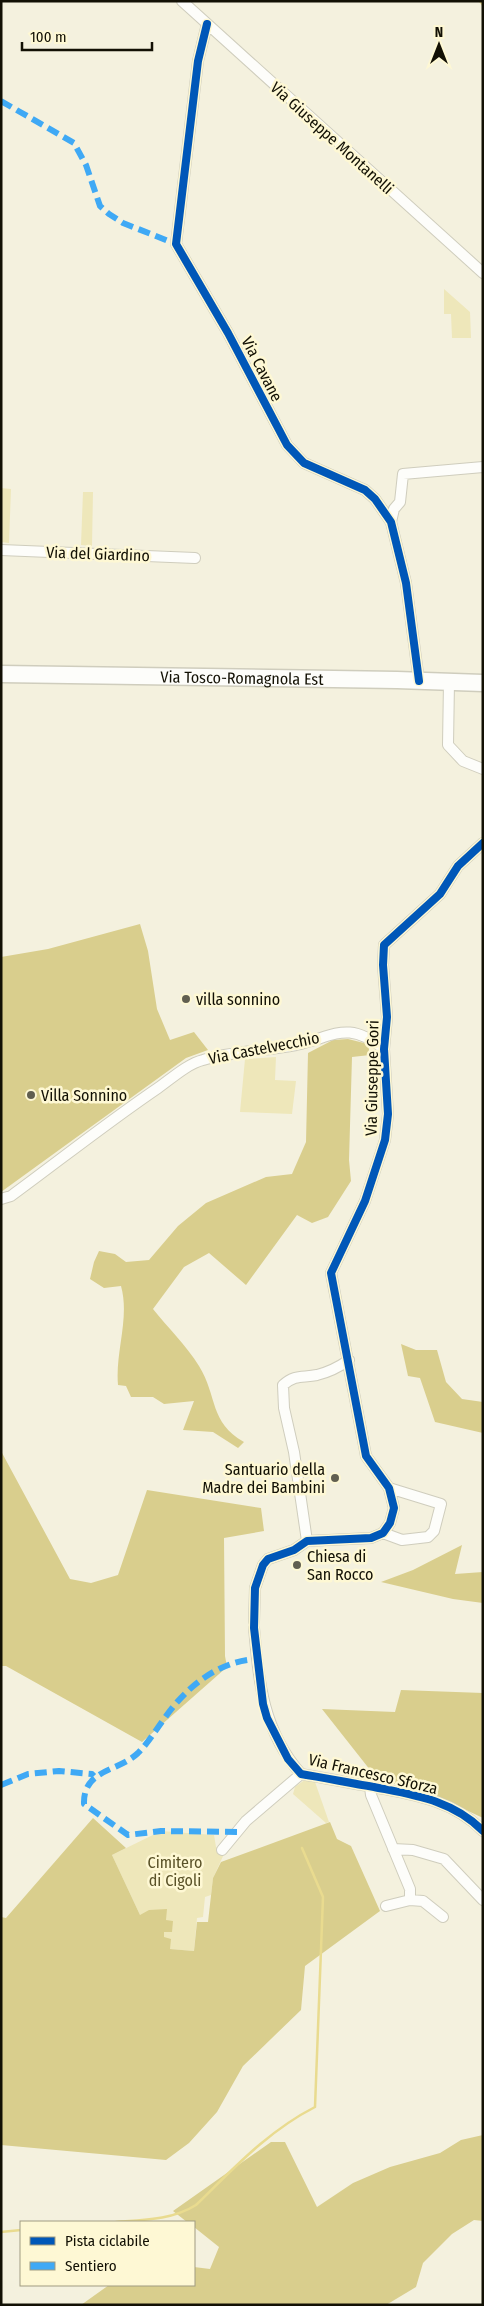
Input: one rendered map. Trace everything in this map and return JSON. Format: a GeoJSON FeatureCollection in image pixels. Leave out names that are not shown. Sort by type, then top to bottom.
{"type":"FeatureCollection","features":[{"type":"Feature","properties":{"kind":"main road","name":"Via Tosco-Romagnola Est"},"geometry":{"type":"LineString","coordinates":[[1,674],[483,683]]}},
{"type":"Feature","properties":{"kind":"street","name":"Via Giuseppe Montanelli"},"geometry":{"type":"LineString","coordinates":[[182,1],[483,273]]}},
{"type":"Feature","properties":{"kind":"street","name":"Via Cavane"},"geometry":{"type":"LineString","coordinates":[[207,24],[198,61],[176,244],[228,333],[287,445],[304,464],[365,490],[375,499],[391,522],[406,583],[419,681]]}},
{"type":"Feature","properties":{"kind":"street"},"geometry":{"type":"LineString","coordinates":[[391,522],[394,509],[400,502],[403,474],[483,467]]}},
{"type":"Feature","properties":{"kind":"street","name":"Via del Giardino"},"geometry":{"type":"LineString","coordinates":[[1,550],[194,558]]}},
{"type":"Feature","properties":{"kind":"street"},"geometry":{"type":"LineString","coordinates":[[449,682],[448,745],[463,761],[483,769]]}},
{"type":"Feature","properties":{"kind":"street","name":"Via Giuseppe Gori"},"geometry":{"type":"LineString","coordinates":[[389,1488],[366,1456],[359,1432],[349,1360],[331,1273],[365,1201],[385,1140],[388,1114],[384,1049],[387,1017],[383,965],[384,945],[440,894],[458,866],[483,844]]}},
{"type":"Feature","properties":{"kind":"street","name":"Via Castelvecchio"},"geometry":{"type":"LineString","coordinates":[[1,1199],[11,1196],[120,1114],[201,1060],[265,1051],[320,1040],[334,1032],[352,1032],[368,1036],[384,1049]]}},
{"type":"Feature","properties":{"kind":"street"},"geometry":{"type":"LineString","coordinates":[[349,1360],[335,1369],[316,1376],[292,1378],[283,1386],[282,1394],[294,1452],[307,1541],[372,1538],[383,1533],[390,1523],[394,1508],[389,1488]]}},
{"type":"Feature","properties":{"kind":"street"},"geometry":{"type":"LineString","coordinates":[[383,1533],[402,1540],[428,1537],[434,1530],[441,1504],[389,1488]]}},
{"type":"Feature","properties":{"kind":"street","name":"Via Francesco Sforza"},"geometry":{"type":"LineString","coordinates":[[307,1541],[294,1550],[268,1559],[263,1566],[255,1588],[254,1625],[260,1685],[267,1718],[288,1759],[301,1774],[421,1796],[448,1805],[472,1820],[483,1831]]}},
{"type":"Feature","properties":{"kind":"street","name":"Via Francesco Sforza"},"geometry":{"type":"LineString","coordinates":[[222,1850],[246,1821],[301,1774]]}},
{"type":"Feature","properties":{"kind":"street"},"geometry":{"type":"LineString","coordinates":[[370,1786],[371,1795],[410,1889],[410,1900]]}},
{"type":"Feature","properties":{"kind":"street"},"geometry":{"type":"LineString","coordinates":[[393,1849],[413,1850],[444,1859],[483,1900]]}},
{"type":"Feature","properties":{"kind":"street"},"geometry":{"type":"LineString","coordinates":[[386,1906],[410,1900],[422,1901],[443,1918]]}},
{"type":"Feature","properties":{"kind":"green space"},"geometry":{"type":"Polygon","coordinates":[[[444,289],[470,312],[471,338],[452,338],[451,314],[444,314],[444,289]]]}},
{"type":"Feature","properties":{"kind":"green space"},"geometry":{"type":"Polygon","coordinates":[[[1,488],[11,489],[9,543],[1,542],[1,488]]]}},
{"type":"Feature","properties":{"kind":"green space"},"geometry":{"type":"Polygon","coordinates":[[[83,492],[93,492],[92,546],[81,545],[83,492]]]}},
{"type":"Feature","properties":{"kind":"green space"},"geometry":{"type":"Polygon","coordinates":[[[276,1057],[275,1080],[296,1081],[292,1114],[240,1112],[245,1059],[276,1057]]]}},
{"type":"Feature","properties":{"kind":"green space"},"geometry":{"type":"Polygon","coordinates":[[[306,1779],[315,1782],[329,1822],[326,1823],[293,1794],[295,1787],[306,1779]]]}},
{"type":"Feature","properties":{"kind":"green space","name":"Cimitero di Cigoli"},"geometry":{"type":"Polygon","coordinates":[[[161,1831],[214,1835],[216,1847],[224,1854],[213,1878],[211,1895],[205,1897],[203,1917],[197,1918],[194,1951],[170,1949],[164,1938],[164,1931],[171,1932],[166,1920],[140,1915],[112,1855],[161,1831]]]}},
{"type":"Feature","properties":{"kind":"shaded area"},"geometry":{"type":"Polygon","coordinates":[[[140,924],[148,951],[157,1009],[170,1040],[194,1032],[208,1050],[186,1058],[1,1192],[1,957],[48,949],[140,924]]]}},
{"type":"Feature","properties":{"kind":"shaded area"},"geometry":{"type":"Polygon","coordinates":[[[348,1039],[368,1044],[370,1055],[352,1057],[349,1160],[351,1181],[328,1217],[312,1223],[297,1215],[246,1285],[209,1253],[184,1267],[153,1309],[199,1366],[205,1377],[219,1417],[225,1426],[244,1442],[238,1448],[213,1432],[183,1430],[194,1401],[164,1404],[153,1397],[131,1397],[126,1386],[118,1385],[118,1360],[124,1310],[121,1286],[104,1288],[90,1279],[94,1262],[99,1251],[115,1254],[126,1262],[149,1260],[178,1226],[206,1203],[266,1177],[292,1174],[306,1142],[308,1053],[333,1040],[348,1039]]]}},
{"type":"Feature","properties":{"kind":"shaded area"},"geometry":{"type":"Polygon","coordinates":[[[401,1344],[416,1350],[437,1350],[446,1382],[462,1399],[483,1402],[483,1433],[435,1422],[420,1378],[408,1376],[401,1344]]]}},
{"type":"Feature","properties":{"kind":"shaded area"},"geometry":{"type":"Polygon","coordinates":[[[1,1451],[70,1579],[91,1583],[118,1575],[147,1490],[261,1508],[264,1531],[224,1538],[225,1656],[227,1667],[142,1742],[6,1666],[1,1666],[1,1451]]]}},
{"type":"Feature","properties":{"kind":"shaded area"},"geometry":{"type":"Polygon","coordinates":[[[462,1545],[455,1574],[483,1572],[483,1603],[453,1599],[381,1582],[413,1570],[462,1545]]]}},
{"type":"Feature","properties":{"kind":"shaded area"},"geometry":{"type":"Polygon","coordinates":[[[401,1690],[483,1693],[483,1818],[428,1792],[378,1780],[322,1709],[395,1712],[401,1690]]]}},
{"type":"Feature","properties":{"kind":"shaded area"},"geometry":{"type":"Polygon","coordinates":[[[93,1818],[126,1848],[112,1855],[140,1915],[149,1910],[167,1909],[166,1920],[173,1921],[172,1932],[164,1932],[164,1937],[171,1939],[170,1949],[194,1951],[197,1922],[208,1922],[213,1878],[221,1862],[330,1822],[337,1839],[351,1846],[380,1911],[305,1966],[301,2010],[243,2066],[217,2112],[189,2143],[166,2160],[1,2145],[1,1917],[6,1918],[93,1818]]]}},
{"type":"Feature","properties":{"kind":"shaded area"},"geometry":{"type":"Polygon","coordinates":[[[483,2135],[483,2221],[474,2220],[452,2234],[423,2263],[416,2287],[386,2305],[81,2305],[108,2286],[195,2286],[195,2267],[210,2269],[219,2247],[195,2228],[195,2221],[186,2221],[173,2211],[271,2142],[285,2142],[317,2207],[353,2183],[390,2167],[440,2153],[461,2140],[483,2135]]]}},
{"type":"Feature","properties":{"kind":"waterway"},"geometry":{"type":"LineString","coordinates":[[480,1],[483,5]]}},
{"type":"Feature","properties":{"kind":"waterway"},"geometry":{"type":"LineString","coordinates":[[132,2221],[177,2214],[196,2205],[267,2139],[282,2127],[315,2107],[323,1897],[302,1848]]}},
{"type":"Feature","properties":{"kind":"waterway"},"geometry":{"type":"LineString","coordinates":[[1,2232],[20,2230]]}},
{"type":"Feature","properties":{"kind":"marked path"},"geometry":{"type":"LineString","coordinates":[[1,101],[74,143],[86,165],[100,206],[109,214],[123,223],[176,244]]}},
{"type":"Feature","properties":{"kind":"marked path"},"geometry":{"type":"LineString","coordinates":[[237,1832],[161,1831],[128,1835],[84,1804],[85,1793],[95,1777],[138,1753],[182,1696],[193,1686],[216,1670],[243,1661],[257,1659]]}},
{"type":"Feature","properties":{"kind":"marked path"},"geometry":{"type":"LineString","coordinates":[[1,1785],[28,1774],[59,1771],[92,1774],[94,1776]]}},
{"type":"Feature","properties":{"kind":"cycle path"},"geometry":{"type":"LineString","coordinates":[[207,24],[198,61],[176,244],[228,333],[287,445],[304,463],[365,490],[375,499],[391,522],[406,583],[419,681]]}},
{"type":"Feature","properties":{"kind":"cycle path"},"geometry":{"type":"LineString","coordinates":[[483,843],[458,866],[440,894],[384,945],[383,965],[387,1017],[384,1049],[388,1114],[385,1140],[365,1201],[331,1273],[366,1456],[389,1488],[394,1508],[390,1523],[383,1533],[371,1538],[307,1541],[294,1550],[268,1559],[263,1565],[255,1588],[254,1628],[263,1704],[267,1718],[288,1759],[301,1774],[432,1800],[459,1812],[483,1831]]}},
{"type":"Feature","properties":{"kind":"place","name":"villa sonnino"},"geometry":{"type":"Point","coordinates":[186,999]}},
{"type":"Feature","properties":{"kind":"place","name":"Villa Sonnino"},"geometry":{"type":"Point","coordinates":[31,1095]}},
{"type":"Feature","properties":{"kind":"place","name":"Santuario della Madre dei Bambini"},"geometry":{"type":"Point","coordinates":[335,1478]}},
{"type":"Feature","properties":{"kind":"place","name":"Chiesa di San Rocco"},"geometry":{"type":"Point","coordinates":[297,1565]}}]}
